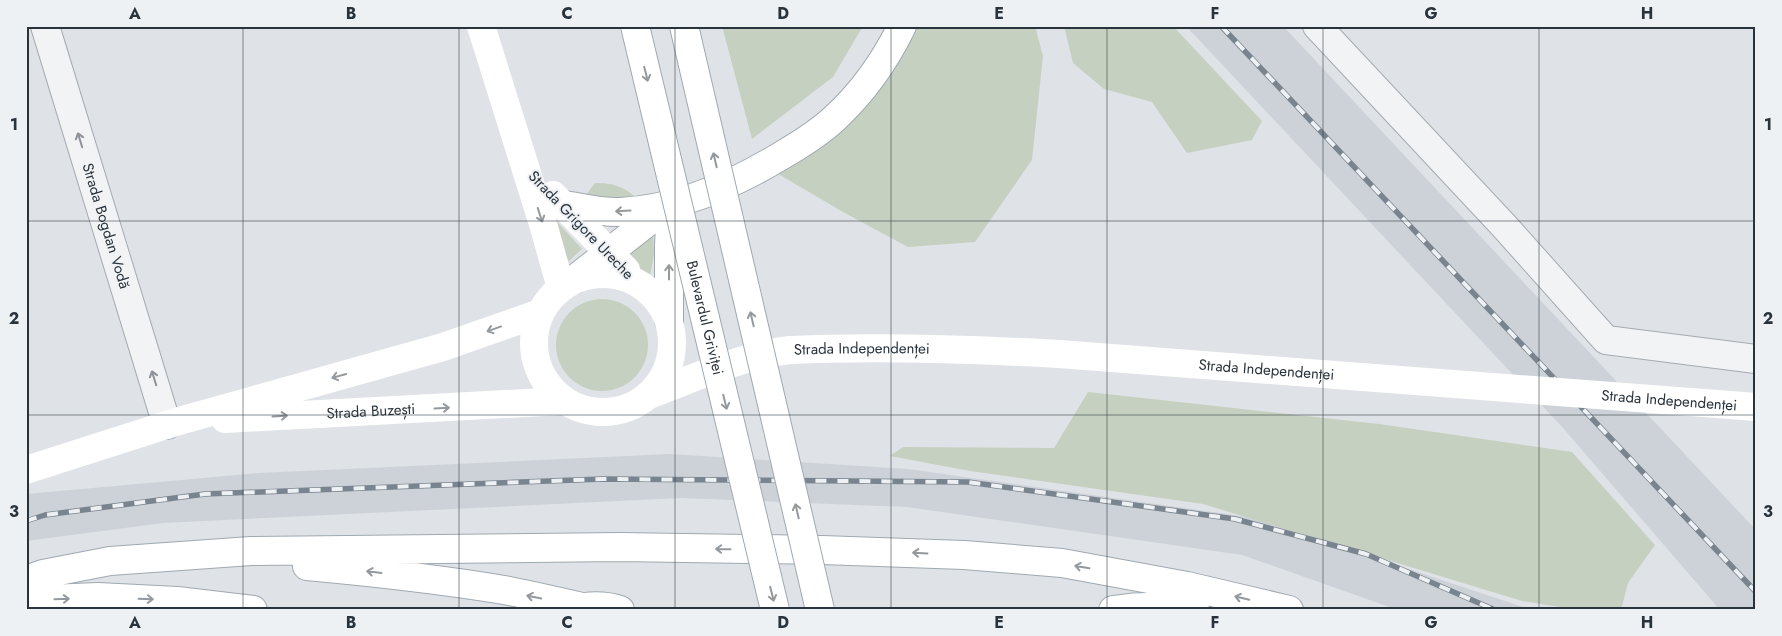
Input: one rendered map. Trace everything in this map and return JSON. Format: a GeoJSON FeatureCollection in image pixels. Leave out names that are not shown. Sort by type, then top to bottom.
{"type":"FeatureCollection","features":[{"type":"Feature","properties":{"kind":"main road","name":"Strada Grigore Ureche"},"geometry":{"type":"LineString","coordinates":[[480,26],[543,224],[568,284]]}},
{"type":"Feature","properties":{"kind":"main road","name":"Bulevardul Griviței"},"geometry":{"type":"LineString","coordinates":[[635,26],[775,610]]}},
{"type":"Feature","properties":{"kind":"main road"},"geometry":{"type":"LineString","coordinates":[[684,26],[820,610]]}},
{"type":"Feature","properties":{"kind":"main road"},"geometry":{"type":"LineString","coordinates":[[564,206],[598,211],[642,210],[699,196],[752,173],[800,144],[834,119],[862,89],[883,61],[902,26]]}},
{"type":"Feature","properties":{"kind":"main road","name":"Strada Grigore Ureche"},"geometry":{"type":"LineString","coordinates":[[525,168],[610,252],[636,283]]}},
{"type":"Feature","properties":{"kind":"main road"},"geometry":{"type":"LineString","coordinates":[[671,203],[669,246],[670,328],[673,346],[664,377],[651,394],[628,408],[615,412],[588,411],[575,407],[552,392],[538,367],[534,354],[534,333],[540,313],[549,299],[671,203]]}},
{"type":"Feature","properties":{"kind":"main road"},"geometry":{"type":"LineString","coordinates":[[568,284],[590,275],[622,276],[636,283],[656,298],[670,328]]}},
{"type":"Feature","properties":{"kind":"main road","name":"Strada Buzești"},"geometry":{"type":"LineString","coordinates":[[26,470],[173,423],[443,347],[540,313]]}},
{"type":"Feature","properties":{"kind":"main road","name":"Strada Independenței"},"geometry":{"type":"LineString","coordinates":[[670,328],[722,347],[775,352],[810,349],[973,349],[1756,407]]}},
{"type":"Feature","properties":{"kind":"main road","name":"Strada Independenței"},"geometry":{"type":"LineString","coordinates":[[651,394],[721,368],[775,352]]}},
{"type":"Feature","properties":{"kind":"main road","name":"Strada Buzești"},"geometry":{"type":"LineString","coordinates":[[173,423],[563,400]]}},
{"type":"Feature","properties":{"kind":"main road"},"geometry":{"type":"LineString","coordinates":[[26,580],[42,574],[110,561],[202,554],[280,551],[620,547],[877,551],[964,555],[1062,563],[1180,584],[1289,610]]}},
{"type":"Feature","properties":{"kind":"main road"},"geometry":{"type":"LineString","coordinates":[[110,561],[288,565],[368,571],[505,590],[577,608],[611,607],[620,610]]}},
{"type":"Feature","properties":{"kind":"main road"},"geometry":{"type":"LineString","coordinates":[[26,600],[98,597],[177,601],[253,610]]}},
{"type":"Feature","properties":{"kind":"main road"},"geometry":{"type":"LineString","coordinates":[[1113,610],[1183,608],[1195,610]]}},
{"type":"Feature","properties":{"kind":"street","name":"Strada Bogdan Vodă"},"geometry":{"type":"LineString","coordinates":[[45,26],[173,423]]}},
{"type":"Feature","properties":{"kind":"street"},"geometry":{"type":"LineString","coordinates":[[1317,26],[1505,227],[1606,340],[1756,359]]}},
{"type":"Feature","properties":{"kind":"shaded area"},"geometry":{"type":"Polygon","coordinates":[[[1186,26],[1283,26],[1756,530],[1756,610],[1720,610],[1563,428],[1186,26]]]}},
{"type":"Feature","properties":{"kind":"shaded area"},"geometry":{"type":"Polygon","coordinates":[[[670,454],[908,469],[1255,518],[1532,610],[1398,610],[1242,555],[907,507],[681,498],[163,523],[26,541],[26,494],[259,473],[670,454]]]}},
{"type":"Feature","properties":{"kind":"green space"},"geometry":{"type":"Polygon","coordinates":[[[722,26],[863,26],[833,77],[752,139],[722,26]]]}},
{"type":"Feature","properties":{"kind":"green space"},"geometry":{"type":"Polygon","coordinates":[[[912,26],[1035,26],[1043,56],[1032,160],[975,242],[908,247],[773,171],[912,26]]]}},
{"type":"Feature","properties":{"kind":"green space"},"geometry":{"type":"Polygon","coordinates":[[[1064,26],[1173,26],[1262,121],[1252,140],[1187,153],[1152,102],[1104,89],[1073,63],[1064,26]]]}},
{"type":"Feature","properties":{"kind":"green space"},"geometry":{"type":"Polygon","coordinates":[[[595,183],[618,186],[637,198],[613,201],[586,195],[595,183]]]}},
{"type":"Feature","properties":{"kind":"green space"},"geometry":{"type":"Polygon","coordinates":[[[537,200],[582,249],[568,262],[537,200]]]}},
{"type":"Feature","properties":{"kind":"green space"},"geometry":{"type":"Polygon","coordinates":[[[653,230],[654,254],[648,287],[624,257],[653,230]]]}},
{"type":"Feature","properties":{"kind":"green space"},"geometry":{"type":"Polygon","coordinates":[[[602,299],[619,303],[634,313],[644,328],[648,345],[644,362],[634,377],[619,387],[602,391],[585,387],[570,377],[560,362],[556,345],[560,328],[570,313],[585,303],[602,299]]]}},
{"type":"Feature","properties":{"kind":"green space"},"geometry":{"type":"Polygon","coordinates":[[[1088,392],[1379,424],[1572,452],[1655,545],[1628,583],[1621,610],[1578,610],[1522,601],[1203,504],[970,471],[890,456],[903,447],[1054,448],[1088,392]]]}},
{"type":"Feature","properties":{"kind":"railway"},"geometry":{"type":"LineString","coordinates":[[1221,26],[1756,592]]}},
{"type":"Feature","properties":{"kind":"railway"},"geometry":{"type":"LineString","coordinates":[[26,521],[45,515],[205,494],[603,479],[968,482],[1235,519],[1366,554],[1495,610]]}}]}
